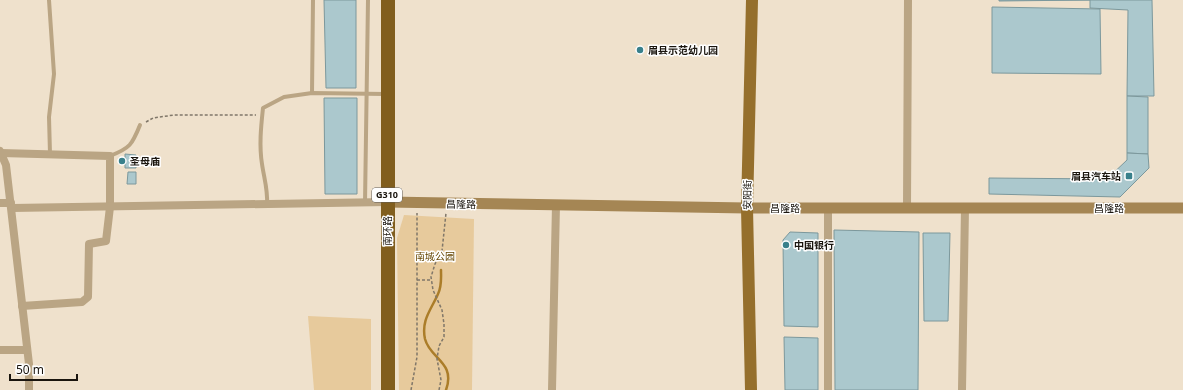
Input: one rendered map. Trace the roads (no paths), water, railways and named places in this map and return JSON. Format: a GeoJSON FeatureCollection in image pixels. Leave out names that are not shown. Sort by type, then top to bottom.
{"type":"FeatureCollection","features":[{"type":"Feature","properties":{"kind":"highway","name":"南环路"},"geometry":{"type":"LineString","coordinates":[[388,0],[388,390]]}},
{"type":"Feature","properties":{"kind":"main road","name":"安阳街"},"geometry":{"type":"LineString","coordinates":[[751,390],[747,208],[752,0]]}},
{"type":"Feature","properties":{"kind":"street"},"geometry":{"type":"LineString","coordinates":[[906,208],[908,0]]}},
{"type":"Feature","properties":{"kind":"street"},"geometry":{"type":"LineString","coordinates":[[22,306],[82,302],[88,297],[89,244],[106,240],[110,207],[110,156],[0,152],[6,165],[12,206],[22,306],[27,350],[29,390]]}},
{"type":"Feature","properties":{"kind":"street"},"geometry":{"type":"LineString","coordinates":[[0,204],[12,206],[110,207],[387,202]]}},
{"type":"Feature","properties":{"kind":"street","name":"昌隆路"},"geometry":{"type":"LineString","coordinates":[[387,202],[747,208],[1183,208]]}},
{"type":"Feature","properties":{"kind":"street"},"geometry":{"type":"LineString","coordinates":[[552,390],[556,205]]}},
{"type":"Feature","properties":{"kind":"street"},"geometry":{"type":"LineString","coordinates":[[828,208],[828,390]]}},
{"type":"Feature","properties":{"kind":"street"},"geometry":{"type":"LineString","coordinates":[[962,390],[965,208]]}},
{"type":"Feature","properties":{"kind":"street"},"geometry":{"type":"LineString","coordinates":[[0,350],[27,350]]}},
{"type":"Feature","properties":{"kind":"lane"},"geometry":{"type":"LineString","coordinates":[[49,0],[54,74],[49,116],[50,154]]}},
{"type":"Feature","properties":{"kind":"lane"},"geometry":{"type":"LineString","coordinates":[[312,93],[313,0]]}},
{"type":"Feature","properties":{"kind":"lane"},"geometry":{"type":"LineString","coordinates":[[365,203],[368,0]]}},
{"type":"Feature","properties":{"kind":"lane"},"geometry":{"type":"LineString","coordinates":[[267,204],[268,190],[262,165],[260,134],[263,108],[284,97],[312,93],[388,94]]}},
{"type":"Feature","properties":{"kind":"lane"},"geometry":{"type":"LineString","coordinates":[[110,156],[127,149],[133,143],[140,125]]}},
{"type":"Feature","properties":{"kind":"waterway"},"geometry":{"type":"LineString","coordinates":[[441,270],[440,288],[427,315],[424,332],[428,346],[448,373],[446,390]]}},
{"type":"Feature","properties":{"kind":"place","name":"眉县示范幼儿园"},"geometry":{"type":"Point","coordinates":[640,50]}},
{"type":"Feature","properties":{"kind":"place","name":"圣母庙"},"geometry":{"type":"Point","coordinates":[122,161]}},
{"type":"Feature","properties":{"kind":"place","name":"眉县汽车站"},"geometry":{"type":"Point","coordinates":[1129,176]}},
{"type":"Feature","properties":{"kind":"place","name":"中国银行"},"geometry":{"type":"Point","coordinates":[786,245]}},
{"type":"Feature","properties":{"kind":"park label","name":"南城公园"},"geometry":{"type":"Point","coordinates":[435,256]}}]}
